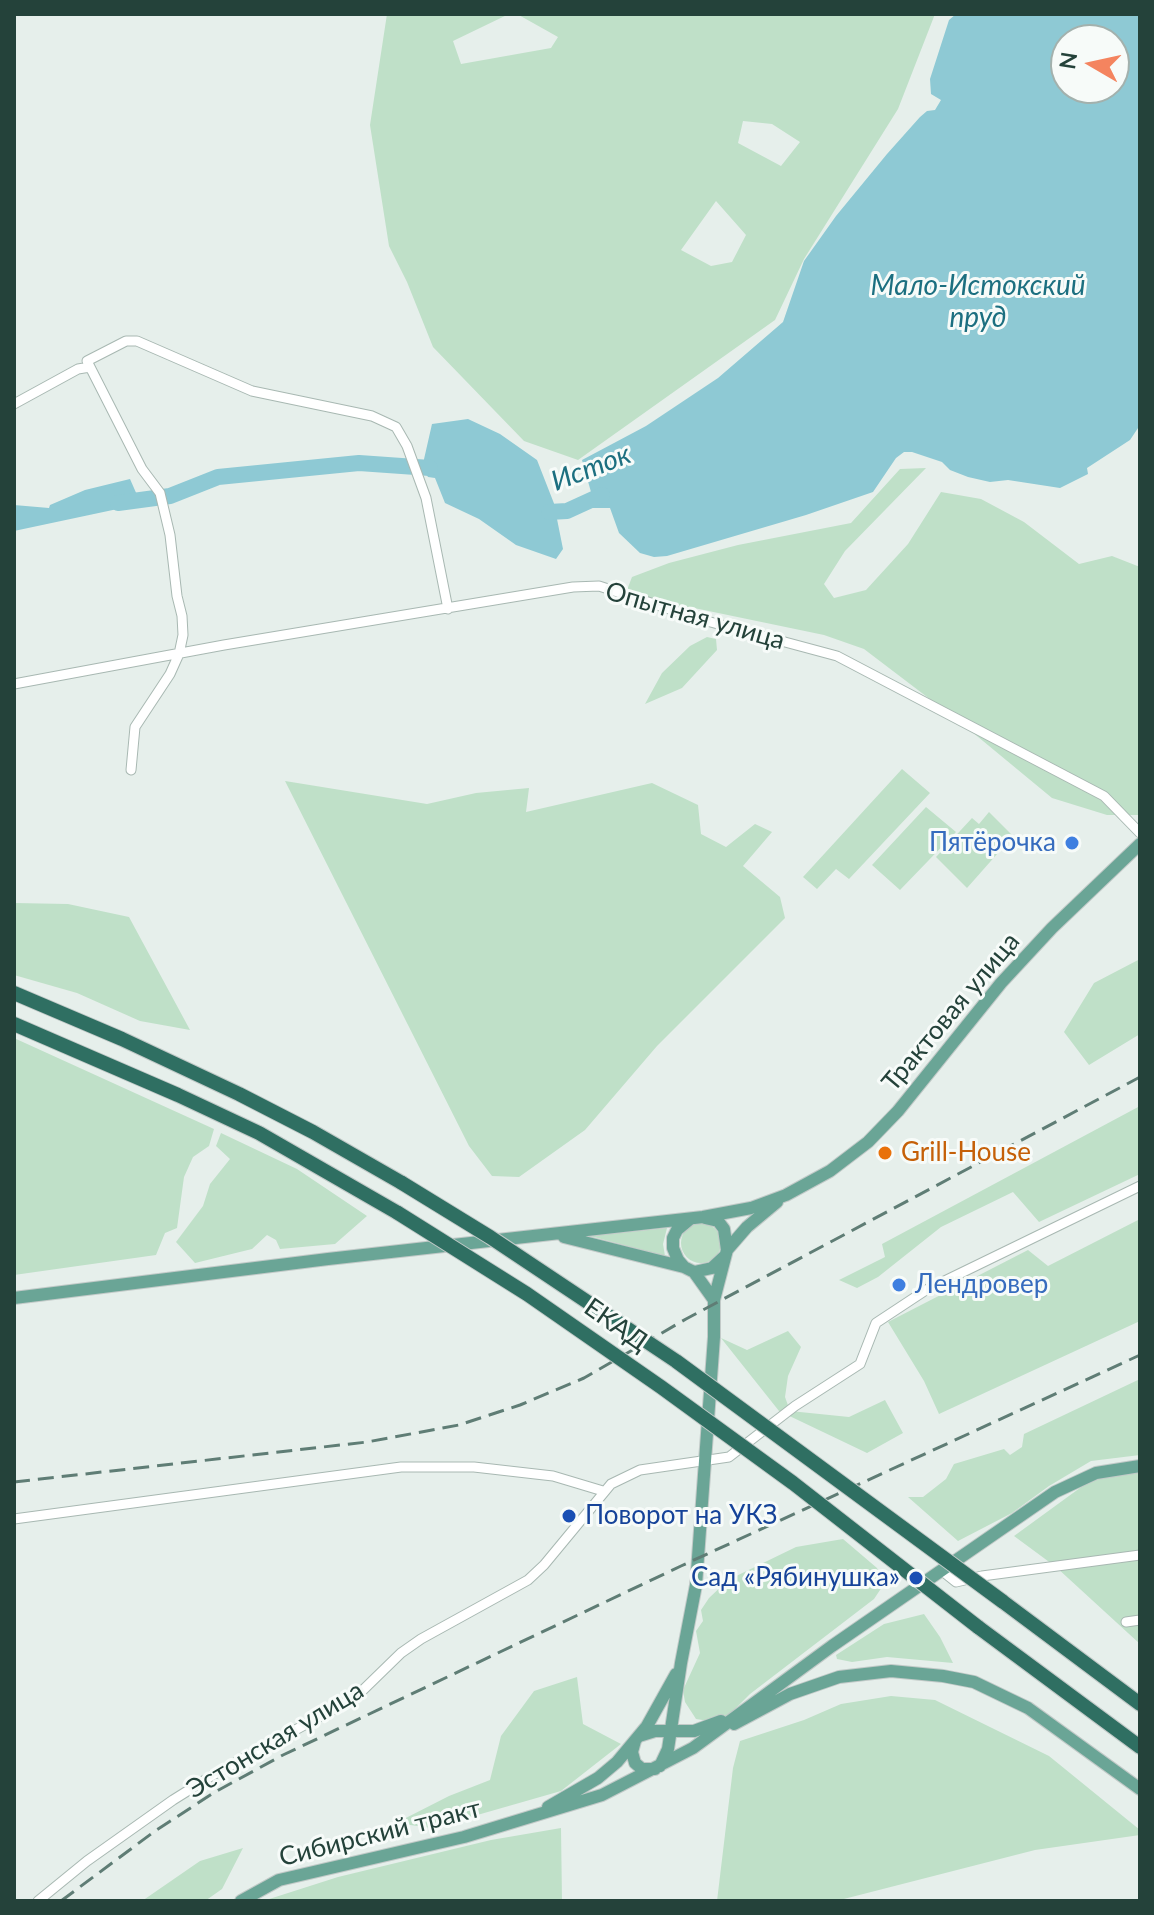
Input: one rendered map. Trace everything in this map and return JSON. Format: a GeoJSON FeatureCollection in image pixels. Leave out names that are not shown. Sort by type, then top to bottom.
{"type":"FeatureCollection","features":[{"type":"Feature","properties":{"kind":"highway","name":"ЕКАД"},"geometry":{"type":"LineString","coordinates":[[14,993],[239,1094],[313,1132],[490,1237],[676,1361],[1140,1704]]}},
{"type":"Feature","properties":{"kind":"highway","name":"ЕКАД"},"geometry":{"type":"LineString","coordinates":[[14,1024],[164,1088],[259,1133],[398,1213],[604,1346],[793,1483],[978,1627],[1140,1747]]}},
{"type":"Feature","properties":{"kind":"main road","name":"Трактовая улица"},"geometry":{"type":"LineString","coordinates":[[786,1195],[830,1171],[868,1142],[898,1111],[976,1012],[1041,939],[1140,844]]}},
{"type":"Feature","properties":{"kind":"main road"},"geometry":{"type":"LineString","coordinates":[[14,1298],[697,1218],[751,1208],[786,1195]]}},
{"type":"Feature","properties":{"kind":"main road"},"geometry":{"type":"LineString","coordinates":[[557,1235],[689,1269],[712,1268],[747,1227],[786,1195]]}},
{"type":"Feature","properties":{"kind":"main road"},"geometry":{"type":"LineString","coordinates":[[681,1663],[654,1714],[637,1738],[632,1752],[635,1763],[642,1769],[658,1768],[669,1745],[696,1585],[714,1300],[726,1253],[724,1229],[718,1221],[697,1218],[677,1230],[673,1248],[678,1260],[714,1300]]}},
{"type":"Feature","properties":{"kind":"main road","name":"Сибирский тракт"},"geometry":{"type":"LineString","coordinates":[[241,1901],[279,1880],[464,1837],[602,1795],[658,1768],[693,1748],[941,1570],[1075,1481],[1108,1470],[1140,1466]]}},
{"type":"Feature","properties":{"kind":"main road"},"geometry":{"type":"LineString","coordinates":[[693,1748],[766,1706],[814,1684],[874,1672],[912,1673],[974,1682],[1002,1694],[1057,1726],[1140,1789]]}},
{"type":"Feature","properties":{"kind":"main road"},"geometry":{"type":"LineString","coordinates":[[675,1704],[678,1717],[684,1724],[707,1726]]}},
{"type":"Feature","properties":{"kind":"main road","name":"Сибирский тракт"},"geometry":{"type":"LineString","coordinates":[[533,1814],[598,1778],[617,1762],[637,1738],[655,1731],[694,1731],[735,1715]]}},
{"type":"Feature","properties":{"kind":"main road"},"geometry":{"type":"LineString","coordinates":[[655,1731],[669,1745]]}},
{"type":"Feature","properties":{"kind":"street"},"geometry":{"type":"LineString","coordinates":[[14,404],[126,341],[137,341],[252,391],[384,420],[396,427],[426,498],[448,609]]}},
{"type":"Feature","properties":{"kind":"street"},"geometry":{"type":"LineString","coordinates":[[88,364],[142,469],[161,498],[182,616],[183,635],[179,654],[170,674],[135,727],[131,770]]}},
{"type":"Feature","properties":{"kind":"street","name":"Опытная улица"},"geometry":{"type":"LineString","coordinates":[[14,684],[573,587],[599,586],[703,620],[837,656],[1104,796],[1140,833]]}},
{"type":"Feature","properties":{"kind":"street","name":"Эстонская улица"},"geometry":{"type":"LineString","coordinates":[[38,1901],[87,1861],[173,1800],[341,1705],[363,1690],[401,1653],[421,1639],[528,1580],[544,1565],[603,1491],[619,1479],[640,1470],[705,1463],[729,1457],[795,1406],[860,1364],[876,1323],[926,1290],[1140,1186]]}},
{"type":"Feature","properties":{"kind":"street"},"geometry":{"type":"LineString","coordinates":[[14,1519],[401,1467],[474,1467],[553,1476],[603,1491]]}},
{"type":"Feature","properties":{"kind":"street"},"geometry":{"type":"LineString","coordinates":[[941,1570],[956,1582],[1140,1555]]}},
{"type":"Feature","properties":{"kind":"street"},"geometry":{"type":"LineString","coordinates":[[1126,1622],[1140,1620]]}},
{"type":"Feature","properties":{"kind":"green space"},"geometry":{"type":"Polygon","coordinates":[[[387,14],[509,14],[453,41],[461,64],[551,48],[558,37],[517,14],[935,14],[898,109],[804,259],[775,320],[578,460],[524,441],[433,347],[389,246],[370,125],[387,14]],[[743,121],[738,143],[781,166],[800,142],[772,124],[743,121]],[[716,201],[681,250],[711,266],[732,262],[746,235],[716,201]]]}},
{"type":"Feature","properties":{"kind":"green space"},"geometry":{"type":"Polygon","coordinates":[[[926,468],[845,551],[824,584],[834,598],[866,590],[908,544],[941,492],[981,499],[1024,522],[1079,564],[1112,556],[1140,567],[1140,815],[1107,815],[1052,798],[960,722],[864,649],[824,635],[665,604],[627,590],[632,577],[669,563],[738,545],[851,523],[900,469],[926,468]]]}},
{"type":"Feature","properties":{"kind":"green space"},"geometry":{"type":"Polygon","coordinates":[[[707,637],[716,639],[717,650],[682,688],[645,704],[662,673],[690,646],[707,637]]]}},
{"type":"Feature","properties":{"kind":"green space"},"geometry":{"type":"Polygon","coordinates":[[[902,769],[930,793],[849,879],[836,869],[817,889],[803,877],[902,769]]]}},
{"type":"Feature","properties":{"kind":"green space"},"geometry":{"type":"Polygon","coordinates":[[[285,781],[427,804],[476,793],[529,788],[526,812],[652,783],[698,805],[701,834],[726,847],[755,824],[772,832],[743,866],[780,897],[785,918],[657,1046],[585,1130],[519,1177],[492,1176],[469,1146],[285,781]]]}},
{"type":"Feature","properties":{"kind":"green space"},"geometry":{"type":"Polygon","coordinates":[[[926,807],[956,832],[900,890],[872,865],[926,807]]]}},
{"type":"Feature","properties":{"kind":"green space"},"geometry":{"type":"Polygon","coordinates":[[[989,812],[1013,836],[967,888],[936,857],[972,818],[979,824],[989,812]]]}},
{"type":"Feature","properties":{"kind":"green space"},"geometry":{"type":"Polygon","coordinates":[[[14,903],[68,904],[129,917],[190,1030],[140,1021],[77,993],[14,975],[14,903]]]}},
{"type":"Feature","properties":{"kind":"green space"},"geometry":{"type":"Polygon","coordinates":[[[1140,959],[1140,1034],[1089,1065],[1064,1032],[1094,983],[1140,959]]]}},
{"type":"Feature","properties":{"kind":"green space"},"geometry":{"type":"Polygon","coordinates":[[[14,1038],[214,1129],[209,1146],[193,1157],[184,1177],[177,1228],[165,1233],[156,1255],[14,1275],[14,1038]]]}},
{"type":"Feature","properties":{"kind":"green space"},"geometry":{"type":"Polygon","coordinates":[[[1140,1106],[1140,1174],[1039,1222],[1013,1192],[941,1227],[878,1277],[857,1288],[839,1280],[885,1257],[882,1244],[1140,1106]]]}},
{"type":"Feature","properties":{"kind":"green space"},"geometry":{"type":"Polygon","coordinates":[[[221,1133],[297,1169],[367,1216],[335,1244],[280,1249],[276,1240],[267,1235],[252,1249],[195,1263],[176,1242],[203,1206],[210,1184],[230,1159],[216,1146],[221,1133]]]}},
{"type":"Feature","properties":{"kind":"green space"},"geometry":{"type":"Polygon","coordinates":[[[1140,1219],[1140,1321],[939,1414],[924,1381],[888,1322],[1028,1250],[1048,1266],[1140,1219]]]}},
{"type":"Feature","properties":{"kind":"green space"},"geometry":{"type":"Polygon","coordinates":[[[701,1223],[715,1229],[721,1243],[715,1257],[701,1263],[687,1257],[681,1243],[687,1229],[701,1223]]]}},
{"type":"Feature","properties":{"kind":"green space"},"geometry":{"type":"Polygon","coordinates":[[[667,1228],[663,1244],[665,1256],[590,1236],[667,1228]]]}},
{"type":"Feature","properties":{"kind":"green space"},"geometry":{"type":"Polygon","coordinates":[[[788,1331],[801,1347],[788,1376],[785,1397],[790,1411],[849,1417],[885,1400],[903,1433],[867,1453],[779,1411],[721,1338],[747,1350],[788,1331]]]}},
{"type":"Feature","properties":{"kind":"green space"},"geometry":{"type":"Polygon","coordinates":[[[1140,1379],[1140,1455],[1091,1461],[1012,1513],[958,1541],[908,1497],[923,1497],[946,1479],[954,1464],[1004,1449],[1010,1455],[1022,1447],[1024,1434],[1140,1379]]]}},
{"type":"Feature","properties":{"kind":"green space"},"geometry":{"type":"Polygon","coordinates":[[[1140,1472],[1140,1644],[1056,1567],[1014,1536],[1095,1477],[1140,1472]]]}},
{"type":"Feature","properties":{"kind":"green space"},"geometry":{"type":"Polygon","coordinates":[[[843,1539],[877,1568],[884,1584],[874,1599],[750,1694],[729,1715],[709,1721],[696,1719],[685,1702],[683,1690],[700,1653],[696,1631],[703,1621],[701,1610],[709,1598],[728,1580],[796,1547],[843,1539]]]}},
{"type":"Feature","properties":{"kind":"green space"},"geometry":{"type":"Polygon","coordinates":[[[924,1614],[953,1663],[887,1657],[852,1662],[837,1659],[836,1655],[884,1624],[924,1614]]]}},
{"type":"Feature","properties":{"kind":"green space"},"geometry":{"type":"Polygon","coordinates":[[[577,1677],[583,1724],[621,1744],[561,1791],[432,1828],[396,1823],[449,1796],[490,1780],[501,1736],[534,1691],[577,1677]]]}},
{"type":"Feature","properties":{"kind":"green space"},"geometry":{"type":"Polygon","coordinates":[[[891,1696],[935,1700],[1049,1756],[1140,1830],[1140,1835],[1035,1850],[836,1901],[717,1901],[733,1768],[740,1741],[841,1704],[891,1696]]]}},
{"type":"Feature","properties":{"kind":"green space"},"geometry":{"type":"Polygon","coordinates":[[[561,1828],[562,1901],[263,1901],[338,1877],[491,1840],[561,1828]]]}},
{"type":"Feature","properties":{"kind":"green space"},"geometry":{"type":"Polygon","coordinates":[[[243,1848],[222,1889],[205,1901],[142,1901],[200,1861],[243,1848]]]}},
{"type":"Feature","properties":{"kind":"water","name":"Мало-Истокский пруд"},"geometry":{"type":"Polygon","coordinates":[[[956,14],[1140,14],[1140,425],[1130,440],[1087,468],[1088,474],[1060,488],[968,477],[950,470],[942,462],[904,452],[896,458],[873,492],[667,556],[654,557],[640,553],[619,533],[610,508],[585,508],[583,498],[591,492],[582,460],[646,426],[718,378],[783,322],[804,261],[836,216],[920,117],[927,111],[935,110],[941,100],[931,94],[930,79],[949,20],[956,14]]]}},
{"type":"Feature","properties":{"kind":"water"},"geometry":{"type":"Polygon","coordinates":[[[468,419],[500,434],[537,460],[555,506],[566,508],[568,515],[557,519],[563,549],[556,559],[516,545],[479,519],[445,503],[435,478],[428,477],[422,468],[432,424],[468,419]]]}},
{"type":"Feature","properties":{"kind":"water"},"geometry":{"type":"Polygon","coordinates":[[[130,479],[141,504],[14,531],[14,505],[49,508],[85,490],[130,479]]]}},
{"type":"Feature","properties":{"kind":"waterway","name":"Исток"},"geometry":{"type":"LineString","coordinates":[[118,503],[170,496],[218,477],[359,463],[430,468]]}},
{"type":"Feature","properties":{"kind":"waterway","name":"Исток"},"geometry":{"type":"LineString","coordinates":[[549,512],[567,511],[602,495]]}},
{"type":"Feature","properties":{"kind":"railway"},"geometry":{"type":"LineString","coordinates":[[14,1482],[367,1442],[459,1425],[520,1405],[584,1378],[686,1319],[1140,1077]]}},
{"type":"Feature","properties":{"kind":"railway"},"geometry":{"type":"LineString","coordinates":[[61,1901],[155,1831],[215,1792],[283,1755],[681,1566],[1140,1355]]}},
{"type":"Feature","properties":{"kind":"place","name":"Пятёрочка"},"geometry":{"type":"Point","coordinates":[1072,843]}},
{"type":"Feature","properties":{"kind":"place","name":"Grill-House"},"geometry":{"type":"Point","coordinates":[885,1153]}},
{"type":"Feature","properties":{"kind":"place","name":"Лендровер"},"geometry":{"type":"Point","coordinates":[899,1285]}},
{"type":"Feature","properties":{"kind":"place","name":"Поворот на УКЗ"},"geometry":{"type":"Point","coordinates":[569,1516]}},
{"type":"Feature","properties":{"kind":"place","name":"Сад «Рябинушка»"},"geometry":{"type":"Point","coordinates":[916,1578]}}]}
